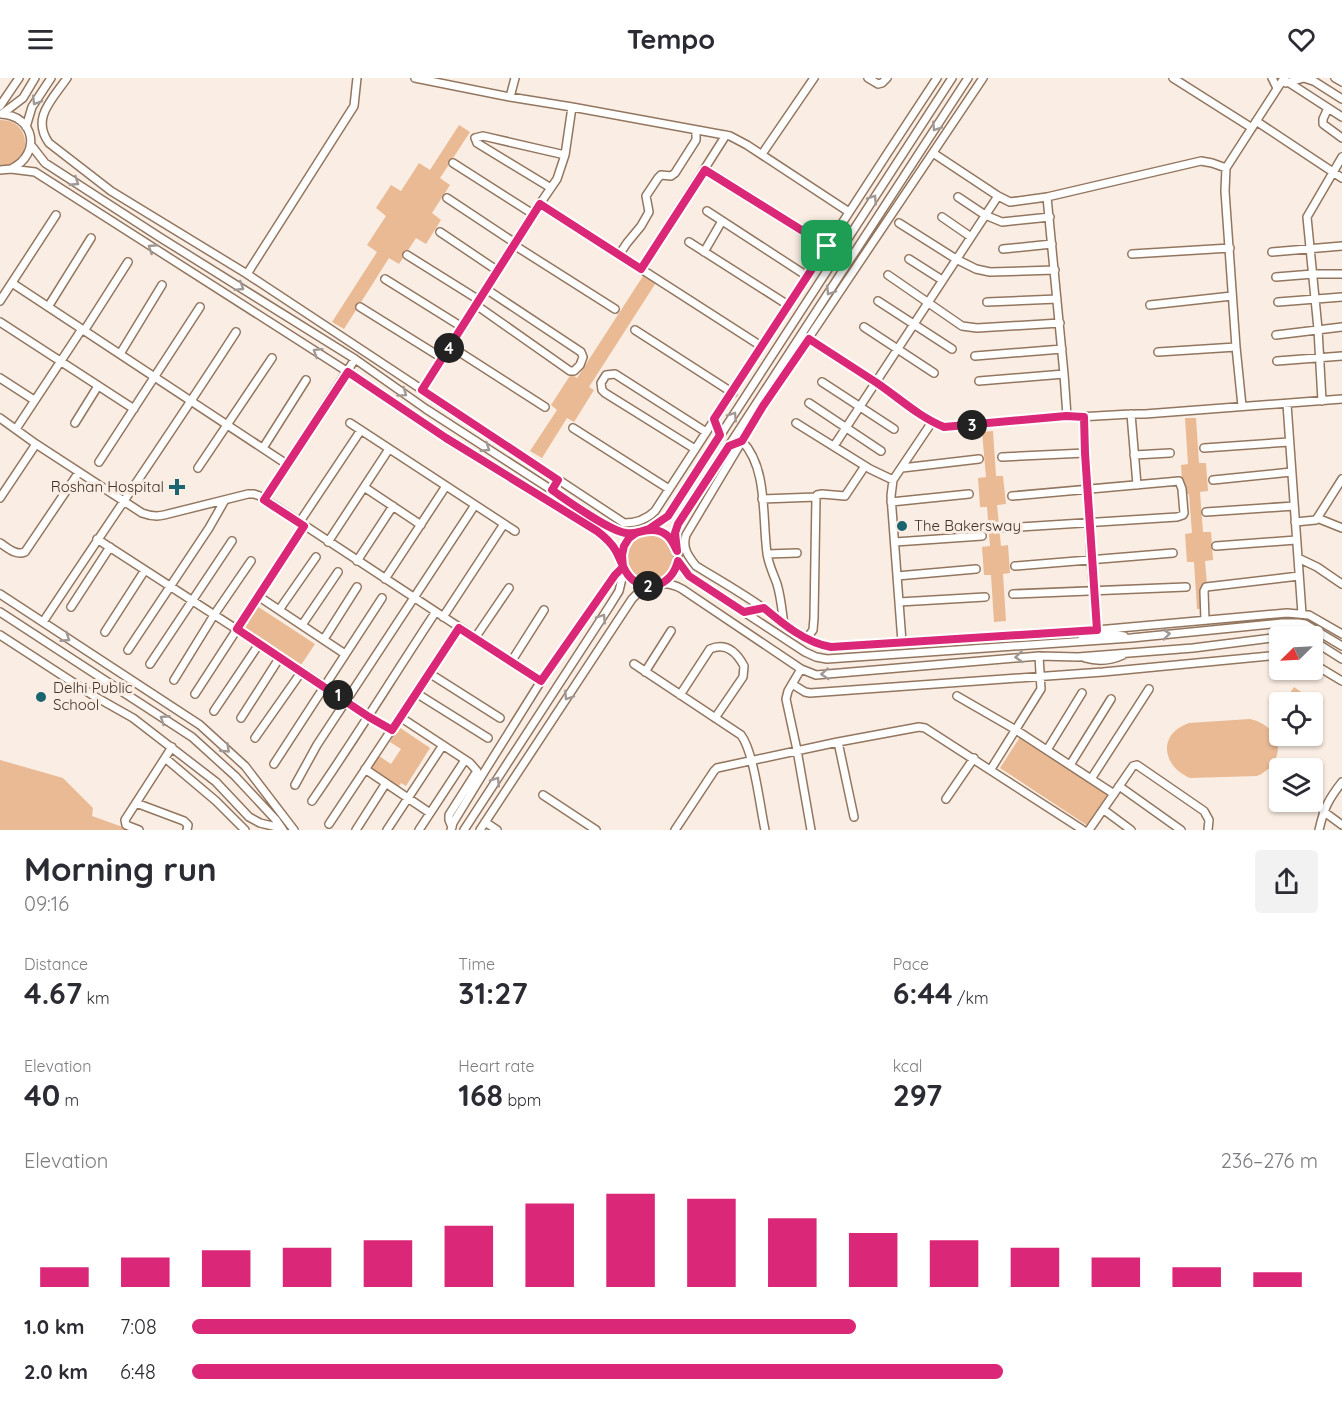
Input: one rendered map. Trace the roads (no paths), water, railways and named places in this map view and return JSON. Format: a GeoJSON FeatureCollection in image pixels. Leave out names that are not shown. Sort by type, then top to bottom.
{"type":"FeatureCollection","features":[{"type":"Feature","properties":{"kind":"street"},"geometry":{"type":"LineString","coordinates":[[1,111],[18,78]]}},
{"type":"Feature","properties":{"kind":"street"},"geometry":{"type":"LineString","coordinates":[[1,111],[23,98],[35,78]]}},
{"type":"Feature","properties":{"kind":"street"},"geometry":{"type":"LineString","coordinates":[[27,127],[32,107],[51,78]]}},
{"type":"Feature","properties":{"kind":"street"},"geometry":{"type":"LineString","coordinates":[[66,78],[43,115],[41,124],[49,143],[111,191],[247,274],[624,524],[634,523],[650,516],[655,511],[937,78]]}},
{"type":"Feature","properties":{"kind":"street"},"geometry":{"type":"LineString","coordinates":[[247,274],[354,106],[357,78]]}},
{"type":"Feature","properties":{"kind":"street"},"geometry":{"type":"LineString","coordinates":[[418,78],[510,97],[572,106],[726,135],[747,144],[849,212]]}},
{"type":"Feature","properties":{"kind":"street"},"geometry":{"type":"LineString","coordinates":[[510,97],[515,78]]}},
{"type":"Feature","properties":{"kind":"street"},"geometry":{"type":"LineString","coordinates":[[762,154],[814,78]]}},
{"type":"Feature","properties":{"kind":"street"},"geometry":{"type":"LineString","coordinates":[[868,78],[878,84],[887,78]]}},
{"type":"Feature","properties":{"kind":"street"},"geometry":{"type":"LineString","coordinates":[[31,145],[45,163],[355,359],[431,413],[609,526],[625,533],[636,533],[649,529],[668,516],[952,78]]}},
{"type":"Feature","properties":{"kind":"street"},"geometry":{"type":"LineString","coordinates":[[480,830],[632,599],[669,579],[675,571],[678,561],[675,533],[678,524],[968,78]]}},
{"type":"Feature","properties":{"kind":"street"},"geometry":{"type":"LineString","coordinates":[[983,78],[763,406],[686,535],[684,542],[689,556],[696,566],[764,608],[784,625],[819,645],[831,647],[1097,630],[1287,613],[1315,617],[1342,633]]}},
{"type":"Feature","properties":{"kind":"street"},"geometry":{"type":"LineString","coordinates":[[1173,78],[1342,178]]}},
{"type":"Feature","properties":{"kind":"street"},"geometry":{"type":"LineString","coordinates":[[1272,78],[1342,117]]}},
{"type":"Feature","properties":{"kind":"street"},"geometry":{"type":"LineString","coordinates":[[1335,78],[1342,82]]}},
{"type":"Feature","properties":{"kind":"street"},"geometry":{"type":"LineString","coordinates":[[1242,406],[1232,296],[1225,191],[1226,168],[1282,82],[1311,79],[1342,99]]}},
{"type":"Feature","properties":{"kind":"street"},"geometry":{"type":"LineString","coordinates":[[422,390],[557,179],[564,154],[572,106]]}},
{"type":"Feature","properties":{"kind":"street"},"geometry":{"type":"LineString","coordinates":[[1328,108],[1323,124],[1342,138]]}},
{"type":"Feature","properties":{"kind":"street"},"geometry":{"type":"LineString","coordinates":[[1,111],[20,120],[27,127],[31,145],[29,153],[19,166],[4,170]]}},
{"type":"Feature","properties":{"kind":"street"},"geometry":{"type":"LineString","coordinates":[[619,255],[649,212],[647,194],[659,177],[671,176],[675,173],[696,140],[696,130]]}},
{"type":"Feature","properties":{"kind":"street"},"geometry":{"type":"LineString","coordinates":[[641,269],[726,135]]}},
{"type":"Feature","properties":{"kind":"street"},"geometry":{"type":"LineString","coordinates":[[551,188],[477,143],[475,138],[483,136],[564,154]]}},
{"type":"Feature","properties":{"kind":"street"},"geometry":{"type":"LineString","coordinates":[[933,153],[1010,202],[1047,197],[1201,162],[1226,168]]}},
{"type":"Feature","properties":{"kind":"street"},"geometry":{"type":"LineString","coordinates":[[1322,401],[1308,217],[1342,157]]}},
{"type":"Feature","properties":{"kind":"street"},"geometry":{"type":"LineString","coordinates":[[453,163],[533,214]]}},
{"type":"Feature","properties":{"kind":"street"},"geometry":{"type":"LineString","coordinates":[[4,170],[35,172],[348,372],[446,438],[597,531],[608,539],[628,576],[636,582],[645,585],[672,584],[682,589],[801,669],[816,675],[1039,656],[1078,657],[1096,661],[1114,660],[1128,653],[1269,638]]}},
{"type":"Feature","properties":{"kind":"street"},"geometry":{"type":"LineString","coordinates":[[705,170],[827,246]]}},
{"type":"Feature","properties":{"kind":"street"},"geometry":{"type":"LineString","coordinates":[[104,201],[111,191]]}},
{"type":"Feature","properties":{"kind":"street"},"geometry":{"type":"LineString","coordinates":[[834,446],[998,196]]}},
{"type":"Feature","properties":{"kind":"street"},"geometry":{"type":"LineString","coordinates":[[958,197],[985,215],[1002,222],[1050,217]]}},
{"type":"Feature","properties":{"kind":"street"},"geometry":{"type":"LineString","coordinates":[[1047,197],[1060,323],[1066,416]]}},
{"type":"Feature","properties":{"kind":"street"},"geometry":{"type":"LineString","coordinates":[[447,198],[615,309]]}},
{"type":"Feature","properties":{"kind":"street"},"geometry":{"type":"LineString","coordinates":[[540,204],[761,346]]}},
{"type":"Feature","properties":{"kind":"street"},"geometry":{"type":"LineString","coordinates":[[707,211],[807,276]]}},
{"type":"Feature","properties":{"kind":"street"},"geometry":{"type":"LineString","coordinates":[[0,301],[56,215]]}},
{"type":"Feature","properties":{"kind":"street"},"geometry":{"type":"LineString","coordinates":[[942,217],[971,237]]}},
{"type":"Feature","properties":{"kind":"street"},"geometry":{"type":"LineString","coordinates":[[705,252],[722,221]]}},
{"type":"Feature","properties":{"kind":"street"},"geometry":{"type":"LineString","coordinates":[[899,223],[976,269],[990,272],[1055,270]]}},
{"type":"Feature","properties":{"kind":"street"},"geometry":{"type":"LineString","coordinates":[[440,232],[498,271]]}},
{"type":"Feature","properties":{"kind":"street"},"geometry":{"type":"LineString","coordinates":[[48,307],[91,238]]}},
{"type":"Feature","properties":{"kind":"street"},"geometry":{"type":"LineString","coordinates":[[689,243],[788,305]]}},
{"type":"Feature","properties":{"kind":"street"},"geometry":{"type":"LineString","coordinates":[[1003,249],[1052,244]]}},
{"type":"Feature","properties":{"kind":"street"},"geometry":{"type":"LineString","coordinates":[[1272,252],[1342,246]]}},
{"type":"Feature","properties":{"kind":"street"},"geometry":{"type":"LineString","coordinates":[[1132,254],[1230,248]]}},
{"type":"Feature","properties":{"kind":"street"},"geometry":{"type":"LineString","coordinates":[[407,255],[570,371],[574,371],[580,365],[584,357],[581,352],[486,289]]}},
{"type":"Feature","properties":{"kind":"street"},"geometry":{"type":"LineString","coordinates":[[909,259],[942,280]]}},
{"type":"Feature","properties":{"kind":"street"},"geometry":{"type":"LineString","coordinates":[[16,429],[128,262]]}},
{"type":"Feature","properties":{"kind":"street"},"geometry":{"type":"LineString","coordinates":[[1276,276],[1342,274]]}},
{"type":"Feature","properties":{"kind":"street"},"geometry":{"type":"LineString","coordinates":[[888,275],[962,326],[976,328],[1060,323]]}},
{"type":"Feature","properties":{"kind":"street"},"geometry":{"type":"LineString","coordinates":[[385,279],[462,327]]}},
{"type":"Feature","properties":{"kind":"street"},"geometry":{"type":"LineString","coordinates":[[12,284],[288,465]]}},
{"type":"Feature","properties":{"kind":"street"},"geometry":{"type":"LineString","coordinates":[[120,354],[162,285]]}},
{"type":"Feature","properties":{"kind":"street"},"geometry":{"type":"LineString","coordinates":[[1150,305],[1232,296]]}},
{"type":"Feature","properties":{"kind":"street"},"geometry":{"type":"LineString","coordinates":[[1278,302],[1342,297]]}},
{"type":"Feature","properties":{"kind":"street"},"geometry":{"type":"LineString","coordinates":[[987,302],[1057,299]]}},
{"type":"Feature","properties":{"kind":"street"},"geometry":{"type":"LineString","coordinates":[[878,301],[952,349]]}},
{"type":"Feature","properties":{"kind":"street"},"geometry":{"type":"LineString","coordinates":[[99,462],[156,378],[200,307]]}},
{"type":"Feature","properties":{"kind":"street"},"geometry":{"type":"LineString","coordinates":[[360,307],[442,358]]}},
{"type":"Feature","properties":{"kind":"street"},"geometry":{"type":"LineString","coordinates":[[0,322],[134,409]]}},
{"type":"Feature","properties":{"kind":"street"},"geometry":{"type":"LineString","coordinates":[[864,327],[934,373]]}},
{"type":"Feature","properties":{"kind":"street"},"geometry":{"type":"LineString","coordinates":[[1275,334],[1342,327]]}},
{"type":"Feature","properties":{"kind":"street"},"geometry":{"type":"LineString","coordinates":[[635,330],[733,393]]}},
{"type":"Feature","properties":{"kind":"street"},"geometry":{"type":"LineString","coordinates":[[43,622],[236,332]]}},
{"type":"Feature","properties":{"kind":"street"},"geometry":{"type":"LineString","coordinates":[[809,339],[932,422],[944,427],[1066,416],[1145,414],[1342,399]]}},
{"type":"Feature","properties":{"kind":"street"},"geometry":{"type":"LineString","coordinates":[[450,346],[545,407]]}},
{"type":"Feature","properties":{"kind":"street"},"geometry":{"type":"LineString","coordinates":[[1158,352],[1236,347]]}},
{"type":"Feature","properties":{"kind":"street"},"geometry":{"type":"LineString","coordinates":[[975,356],[1062,349]]}},
{"type":"Feature","properties":{"kind":"street"},"geometry":{"type":"LineString","coordinates":[[1277,361],[1342,356]]}},
{"type":"Feature","properties":{"kind":"street"},"geometry":{"type":"LineString","coordinates":[[198,468],[272,358]]}},
{"type":"Feature","properties":{"kind":"street"},"geometry":{"type":"LineString","coordinates":[[264,500],[355,359]]}},
{"type":"Feature","properties":{"kind":"street"},"geometry":{"type":"LineString","coordinates":[[695,449],[605,393],[601,383],[606,375],[615,374],[706,432]]}},
{"type":"Feature","properties":{"kind":"street"},"geometry":{"type":"LineString","coordinates":[[979,381],[1064,374]]}},
{"type":"Feature","properties":{"kind":"street"},"geometry":{"type":"LineString","coordinates":[[0,378],[34,400]]}},
{"type":"Feature","properties":{"kind":"street"},"geometry":{"type":"LineString","coordinates":[[262,448],[306,380]]}},
{"type":"Feature","properties":{"kind":"street"},"geometry":{"type":"LineString","coordinates":[[822,382],[894,429]]}},
{"type":"Feature","properties":{"kind":"street"},"geometry":{"type":"LineString","coordinates":[[75,423],[98,386]]}},
{"type":"Feature","properties":{"kind":"street"},"geometry":{"type":"LineString","coordinates":[[808,403],[881,451]]}},
{"type":"Feature","properties":{"kind":"street"},"geometry":{"type":"LineString","coordinates":[[1287,404],[1302,614]]}},
{"type":"Feature","properties":{"kind":"street"},"geometry":{"type":"LineString","coordinates":[[1131,414],[1137,485]]}},
{"type":"Feature","properties":{"kind":"street"},"geometry":{"type":"LineString","coordinates":[[1084,417],[1097,630]]}},
{"type":"Feature","properties":{"kind":"street"},"geometry":{"type":"LineString","coordinates":[[0,418],[123,501],[142,513],[155,517],[254,494],[541,681]]}},
{"type":"Feature","properties":{"kind":"street"},"geometry":{"type":"LineString","coordinates":[[714,419],[720,435]]}},
{"type":"Feature","properties":{"kind":"street"},"geometry":{"type":"LineString","coordinates":[[902,642],[891,502],[893,480],[932,422]]}},
{"type":"Feature","properties":{"kind":"street"},"geometry":{"type":"LineString","coordinates":[[350,423],[515,531]]}},
{"type":"Feature","properties":{"kind":"street"},"geometry":{"type":"LineString","coordinates":[[796,423],[865,466],[893,480]]}},
{"type":"Feature","properties":{"kind":"street"},"geometry":{"type":"LineString","coordinates":[[573,428],[669,489]]}},
{"type":"Feature","properties":{"kind":"street"},"geometry":{"type":"LineString","coordinates":[[195,694],[361,430]]}},
{"type":"Feature","properties":{"kind":"street"},"geometry":{"type":"LineString","coordinates":[[729,446],[742,441]]}},
{"type":"Feature","properties":{"kind":"street"},"geometry":{"type":"LineString","coordinates":[[742,441],[754,458],[760,483],[767,554],[780,598],[784,625]]}},
{"type":"Feature","properties":{"kind":"street"},"geometry":{"type":"LineString","coordinates":[[1204,448],[1289,442]]}},
{"type":"Feature","properties":{"kind":"street"},"geometry":{"type":"LineString","coordinates":[[0,498],[36,444]]}},
{"type":"Feature","properties":{"kind":"street"},"geometry":{"type":"LineString","coordinates":[[327,542],[389,449]]}},
{"type":"Feature","properties":{"kind":"street"},"geometry":{"type":"LineString","coordinates":[[1002,457],[1085,453]]}},
{"type":"Feature","properties":{"kind":"street"},"geometry":{"type":"LineString","coordinates":[[1134,455],[1170,453]]}},
{"type":"Feature","properties":{"kind":"street"},"geometry":{"type":"LineString","coordinates":[[902,468],[979,459]]}},
{"type":"Feature","properties":{"kind":"street"},"geometry":{"type":"LineString","coordinates":[[762,499],[816,497],[822,494],[845,496],[865,466]]}},
{"type":"Feature","properties":{"kind":"street"},"geometry":{"type":"LineString","coordinates":[[0,543],[18,553],[25,552],[79,472]]}},
{"type":"Feature","properties":{"kind":"street"},"geometry":{"type":"LineString","coordinates":[[1213,480],[1291,472]]}},
{"type":"Feature","properties":{"kind":"street"},"geometry":{"type":"LineString","coordinates":[[1295,522],[1317,518],[1342,479]]}},
{"type":"Feature","properties":{"kind":"street"},"geometry":{"type":"LineString","coordinates":[[552,490],[558,480]]}},
{"type":"Feature","properties":{"kind":"street"},"geometry":{"type":"LineString","coordinates":[[1004,528],[1177,517],[1184,513],[1182,489],[1179,482],[1012,496]]}},
{"type":"Feature","properties":{"kind":"street"},"geometry":{"type":"LineString","coordinates":[[364,486],[421,525]]}},
{"type":"Feature","properties":{"kind":"street"},"geometry":{"type":"LineString","coordinates":[[385,579],[446,486]]}},
{"type":"Feature","properties":{"kind":"street"},"geometry":{"type":"LineString","coordinates":[[891,502],[969,494]]}},
{"type":"Feature","properties":{"kind":"street"},"geometry":{"type":"LineString","coordinates":[[807,638],[813,630],[814,618],[816,497]]}},
{"type":"Feature","properties":{"kind":"street"},"geometry":{"type":"LineString","coordinates":[[128,650],[225,500]]}},
{"type":"Feature","properties":{"kind":"street"},"geometry":{"type":"LineString","coordinates":[[295,784],[346,700],[475,505]]}},
{"type":"Feature","properties":{"kind":"street"},"geometry":{"type":"LineString","coordinates":[[357,561],[393,506]]}},
{"type":"Feature","properties":{"kind":"street"},"geometry":{"type":"LineString","coordinates":[[1206,512],[1294,506]]}},
{"type":"Feature","properties":{"kind":"street"},"geometry":{"type":"LineString","coordinates":[[1317,518],[1342,528]]}},
{"type":"Feature","properties":{"kind":"street"},"geometry":{"type":"LineString","coordinates":[[443,617],[504,524]]}},
{"type":"Feature","properties":{"kind":"street"},"geometry":{"type":"LineString","coordinates":[[649,529],[658,530],[667,535],[674,542],[677,551]]}},
{"type":"Feature","properties":{"kind":"street"},"geometry":{"type":"LineString","coordinates":[[464,830],[619,591],[624,546],[636,533]]}},
{"type":"Feature","properties":{"kind":"street"},"geometry":{"type":"LineString","coordinates":[[894,542],[982,536]]}},
{"type":"Feature","properties":{"kind":"street"},"geometry":{"type":"LineString","coordinates":[[98,539],[392,730]]}},
{"type":"Feature","properties":{"kind":"street"},"geometry":{"type":"LineString","coordinates":[[1216,546],[1296,540]]}},
{"type":"Feature","properties":{"kind":"street"},"geometry":{"type":"LineString","coordinates":[[150,664],[232,541]]}},
{"type":"Feature","properties":{"kind":"street"},"geometry":{"type":"LineString","coordinates":[[71,607],[110,547]]}},
{"type":"Feature","properties":{"kind":"street"},"geometry":{"type":"LineString","coordinates":[[1015,566],[1173,553]]}},
{"type":"Feature","properties":{"kind":"street"},"geometry":{"type":"LineString","coordinates":[[767,554],[797,554]]}},
{"type":"Feature","properties":{"kind":"street"},"geometry":{"type":"LineString","coordinates":[[279,610],[315,557]]}},
{"type":"Feature","properties":{"kind":"street"},"geometry":{"type":"LineString","coordinates":[[1298,558],[1317,567],[1342,584]]}},
{"type":"Feature","properties":{"kind":"street"},"geometry":{"type":"LineString","coordinates":[[174,680],[251,561]]}},
{"type":"Feature","properties":{"kind":"street"},"geometry":{"type":"LineString","coordinates":[[678,561],[689,576],[805,652],[827,659],[1131,638],[1298,622],[1342,646]]}},
{"type":"Feature","properties":{"kind":"street"},"geometry":{"type":"LineString","coordinates":[[452,828],[486,768],[541,681],[623,566]]}},
{"type":"Feature","properties":{"kind":"street"},"geometry":{"type":"LineString","coordinates":[[897,576],[976,569]]}},
{"type":"Feature","properties":{"kind":"street"},"geometry":{"type":"LineString","coordinates":[[105,632],[146,570]]}},
{"type":"Feature","properties":{"kind":"street"},"geometry":{"type":"LineString","coordinates":[[302,625],[338,572]]}},
{"type":"Feature","properties":{"kind":"street"},"geometry":{"type":"LineString","coordinates":[[1205,620],[1204,591],[1206,587],[1299,576]]}},
{"type":"Feature","properties":{"kind":"street"},"geometry":{"type":"LineString","coordinates":[[324,639],[357,586]]}},
{"type":"Feature","properties":{"kind":"street"},"geometry":{"type":"LineString","coordinates":[[1013,594],[1186,587]]}},
{"type":"Feature","properties":{"kind":"street"},"geometry":{"type":"LineString","coordinates":[[475,638],[509,588]]}},
{"type":"Feature","properties":{"kind":"street"},"geometry":{"type":"LineString","coordinates":[[0,594],[200,725],[245,766],[294,830]]}},
{"type":"Feature","properties":{"kind":"street"},"geometry":{"type":"LineString","coordinates":[[258,596],[345,654]]}},
{"type":"Feature","properties":{"kind":"street"},"geometry":{"type":"LineString","coordinates":[[899,602],[985,597]]}},
{"type":"Feature","properties":{"kind":"street"},"geometry":{"type":"LineString","coordinates":[[274,764],[382,598]]}},
{"type":"Feature","properties":{"kind":"street"},"geometry":{"type":"LineString","coordinates":[[744,612],[764,608]]}},
{"type":"Feature","properties":{"kind":"street"},"geometry":{"type":"LineString","coordinates":[[511,662],[544,610]]}},
{"type":"Feature","properties":{"kind":"street"},"geometry":{"type":"LineString","coordinates":[[0,612],[192,737],[235,776],[282,829]]}},
{"type":"Feature","properties":{"kind":"street"},"geometry":{"type":"LineString","coordinates":[[312,801],[435,613]]}},
{"type":"Feature","properties":{"kind":"street"},"geometry":{"type":"LineString","coordinates":[[329,824],[459,628]]}},
{"type":"Feature","properties":{"kind":"street"},"geometry":{"type":"LineString","coordinates":[[645,672],[671,631]]}},
{"type":"Feature","properties":{"kind":"street"},"geometry":{"type":"LineString","coordinates":[[0,635],[132,718],[172,747],[223,788],[249,817],[260,823],[282,829]]}},
{"type":"Feature","properties":{"kind":"street"},"geometry":{"type":"LineString","coordinates":[[214,711],[259,644]]}},
{"type":"Feature","properties":{"kind":"street"},"geometry":{"type":"LineString","coordinates":[[1323,647],[1342,659]]}},
{"type":"Feature","properties":{"kind":"street"},"geometry":{"type":"LineString","coordinates":[[680,694],[710,649],[729,648],[737,654],[744,666],[743,677],[715,718]]}},
{"type":"Feature","properties":{"kind":"street"},"geometry":{"type":"LineString","coordinates":[[1193,648],[1194,663]]}},
{"type":"Feature","properties":{"kind":"street"},"geometry":{"type":"LineString","coordinates":[[560,654],[581,650]]}},
{"type":"Feature","properties":{"kind":"street"},"geometry":{"type":"LineString","coordinates":[[991,770],[1041,689],[1039,656]]}},
{"type":"Feature","properties":{"kind":"street"},"geometry":{"type":"LineString","coordinates":[[792,684],[810,693],[1103,672],[1269,656]]}},
{"type":"Feature","properties":{"kind":"street"},"geometry":{"type":"LineString","coordinates":[[241,718],[280,657]]}},
{"type":"Feature","properties":{"kind":"street"},"geometry":{"type":"LineString","coordinates":[[634,664],[741,735],[746,742],[752,761],[765,830]]}},
{"type":"Feature","properties":{"kind":"street"},"geometry":{"type":"LineString","coordinates":[[801,669],[786,699],[811,830]]}},
{"type":"Feature","properties":{"kind":"street"},"geometry":{"type":"LineString","coordinates":[[1323,670],[1342,681]]}},
{"type":"Feature","properties":{"kind":"street"},"geometry":{"type":"LineString","coordinates":[[255,738],[302,672]]}},
{"type":"Feature","properties":{"kind":"street"},"geometry":{"type":"LineString","coordinates":[[429,673],[500,718]]}},
{"type":"Feature","properties":{"kind":"street"},"geometry":{"type":"LineString","coordinates":[[1091,779],[1149,689]]}},
{"type":"Feature","properties":{"kind":"street"},"geometry":{"type":"LineString","coordinates":[[416,693],[488,738]]}},
{"type":"Feature","properties":{"kind":"street"},"geometry":{"type":"LineString","coordinates":[[1047,750],[1082,693]]}},
{"type":"Feature","properties":{"kind":"street"},"geometry":{"type":"LineString","coordinates":[[957,696],[1016,730],[1114,794]]}},
{"type":"Feature","properties":{"kind":"street"},"geometry":{"type":"LineString","coordinates":[[1070,765],[1111,699]]}},
{"type":"Feature","properties":{"kind":"street"},"geometry":{"type":"LineString","coordinates":[[400,717],[475,767],[477,773],[449,815],[452,828]]}},
{"type":"Feature","properties":{"kind":"street"},"geometry":{"type":"LineString","coordinates":[[675,830],[717,768],[838,741],[920,727],[925,728],[1083,830]]}},
{"type":"Feature","properties":{"kind":"street"},"geometry":{"type":"LineString","coordinates":[[838,741],[854,817]]}},
{"type":"Feature","properties":{"kind":"street"},"geometry":{"type":"LineString","coordinates":[[387,830],[443,745]]}},
{"type":"Feature","properties":{"kind":"street"},"geometry":{"type":"LineString","coordinates":[[139,830],[126,825],[125,820],[172,747]]}},
{"type":"Feature","properties":{"kind":"street"},"geometry":{"type":"LineString","coordinates":[[165,758],[205,791],[245,830]]}},
{"type":"Feature","properties":{"kind":"street"},"geometry":{"type":"LineString","coordinates":[[945,799],[974,759]]}},
{"type":"Feature","properties":{"kind":"street"},"geometry":{"type":"LineString","coordinates":[[419,830],[465,760]]}},
{"type":"Feature","properties":{"kind":"street"},"geometry":{"type":"LineString","coordinates":[[1089,830],[1133,766],[1137,765],[1204,811],[1209,820],[1208,830]]}},
{"type":"Feature","properties":{"kind":"street"},"geometry":{"type":"LineString","coordinates":[[365,769],[430,813]]}},
{"type":"Feature","properties":{"kind":"street"},"geometry":{"type":"LineString","coordinates":[[205,791],[216,782]]}},
{"type":"Feature","properties":{"kind":"street"},"geometry":{"type":"LineString","coordinates":[[1342,782],[1323,811],[1342,825]]}},
{"type":"Feature","properties":{"kind":"street"},"geometry":{"type":"LineString","coordinates":[[356,830],[386,783]]}},
{"type":"Feature","properties":{"kind":"street"},"geometry":{"type":"LineString","coordinates":[[1119,786],[1181,830]]}},
{"type":"Feature","properties":{"kind":"street"},"geometry":{"type":"LineString","coordinates":[[213,799],[223,788]]}},
{"type":"Feature","properties":{"kind":"street"},"geometry":{"type":"LineString","coordinates":[[543,795],[596,830]]}},
{"type":"Feature","properties":{"kind":"street"},"geometry":{"type":"LineString","coordinates":[[136,803],[184,821],[188,825],[187,830]]}},
{"type":"Feature","properties":{"kind":"street"},"geometry":{"type":"LineString","coordinates":[[1104,810],[1131,830]]}},
{"type":"Feature","properties":{"kind":"street"},"geometry":{"type":"LineString","coordinates":[[1319,830],[1323,812]]}},
{"type":"Feature","properties":{"kind":"street"},"geometry":{"type":"LineString","coordinates":[[485,822],[497,830]]}},
{"type":"Feature","properties":{"kind":"place","name":"Roshan Hospital"},"geometry":{"type":"Point","coordinates":[177,487]}},
{"type":"Feature","properties":{"kind":"place","name":"The Bakersway"},"geometry":{"type":"Point","coordinates":[902,526]}},
{"type":"Feature","properties":{"kind":"place","name":"Delhi Public School"},"geometry":{"type":"Point","coordinates":[41,697]}}]}
